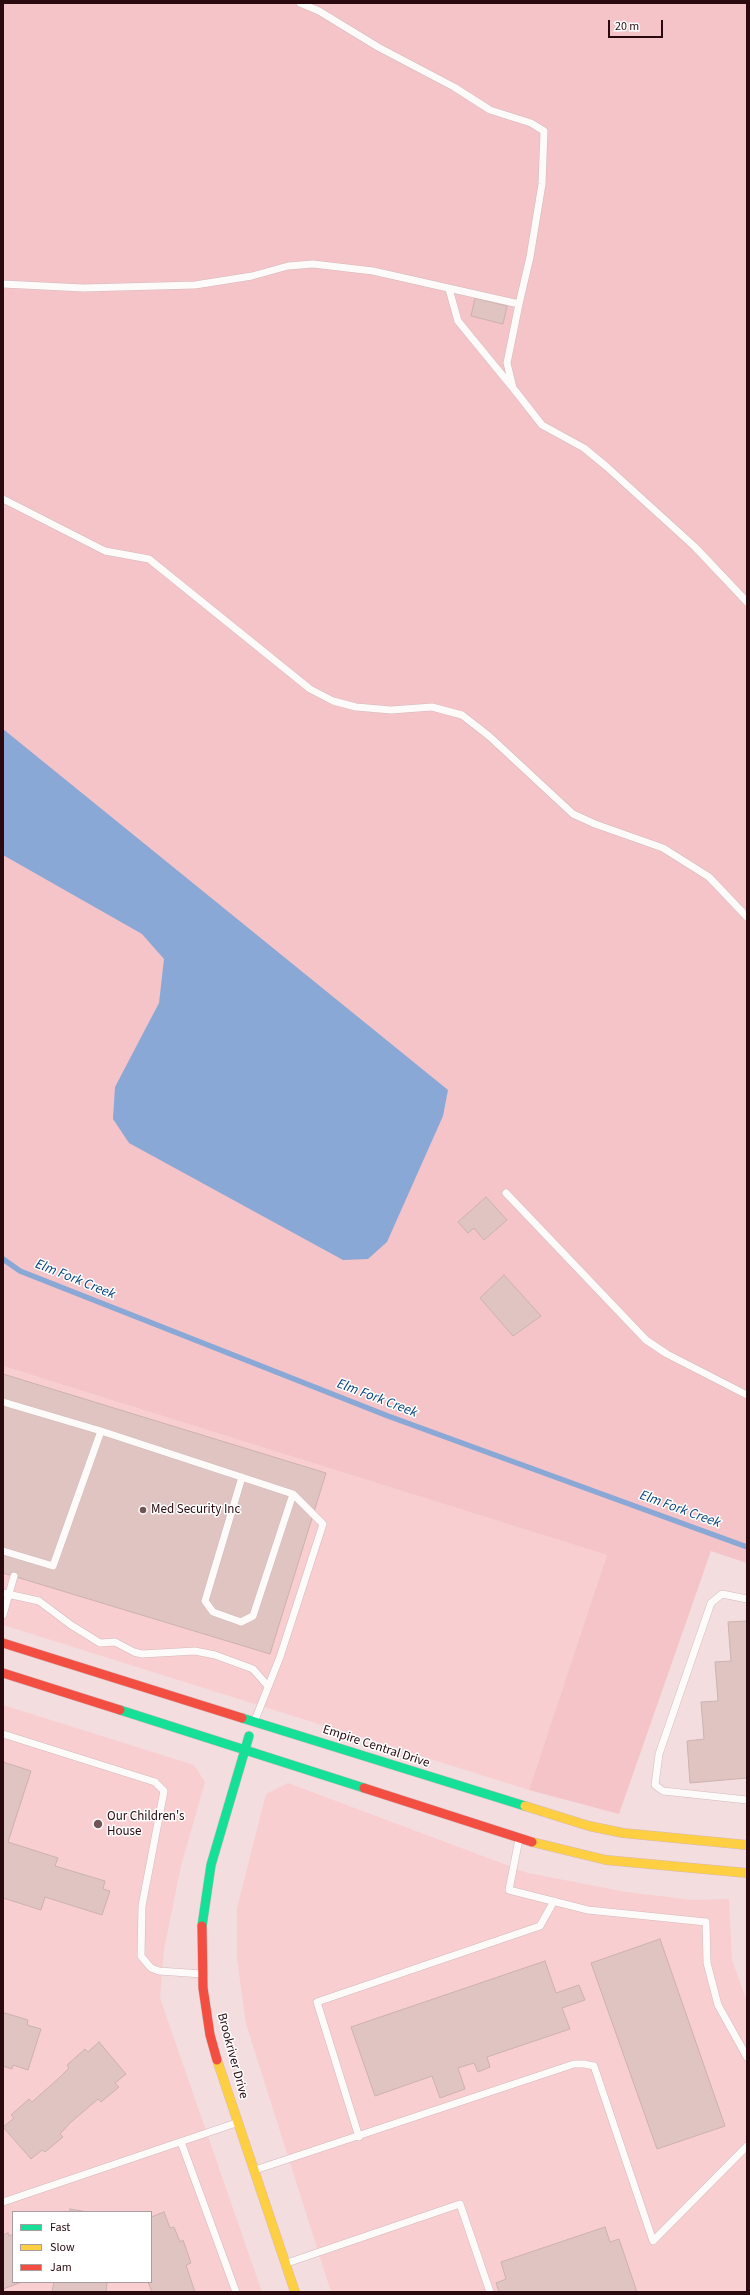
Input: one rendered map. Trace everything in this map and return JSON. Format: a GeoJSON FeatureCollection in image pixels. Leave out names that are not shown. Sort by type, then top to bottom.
{"type":"FeatureCollection","features":[{"type":"Feature","properties":{"kind":"street","name":"Empire Central Drive"},"geometry":{"type":"LineString","coordinates":[[3,1643],[589,1826],[623,1832],[747,1845]]}},
{"type":"Feature","properties":{"kind":"street"},"geometry":{"type":"LineString","coordinates":[[3,1673],[552,1848],[606,1860],[747,1873]]}},
{"type":"Feature","properties":{"kind":"street","name":"Brookriver Drive"},"geometry":{"type":"LineString","coordinates":[[254,1722],[244,1749],[210,1865],[202,1926],[202,1974],[210,2035],[237,2123],[295,2292]]}},
{"type":"Feature","properties":{"kind":"lane"},"geometry":{"type":"LineString","coordinates":[[300,3],[319,12],[378,47],[454,87],[490,110],[531,123],[544,131],[542,184],[530,257],[507,363],[513,388]]}},
{"type":"Feature","properties":{"kind":"lane"},"geometry":{"type":"LineString","coordinates":[[3,284],[83,288],[195,285],[246,277],[288,266],[313,264],[373,271],[519,304]]}},
{"type":"Feature","properties":{"kind":"lane"},"geometry":{"type":"LineString","coordinates":[[449,289],[458,321],[542,425],[584,448],[608,467],[695,547],[747,602]]}},
{"type":"Feature","properties":{"kind":"lane"},"geometry":{"type":"LineString","coordinates":[[3,499],[104,551],[149,559],[310,689],[332,701],[356,707],[391,710],[432,707],[462,715],[489,736],[573,814],[595,824],[664,848],[709,877],[747,917]]}},
{"type":"Feature","properties":{"kind":"lane"},"geometry":{"type":"LineString","coordinates":[[506,1192],[646,1340],[667,1354],[747,1395]]}},
{"type":"Feature","properties":{"kind":"lane"},"geometry":{"type":"LineString","coordinates":[[3,1402],[101,1431],[293,1494],[323,1524],[280,1657],[267,1685],[254,1722]]}},
{"type":"Feature","properties":{"kind":"lane"},"geometry":{"type":"LineString","coordinates":[[3,1551],[53,1566],[101,1431]]}},
{"type":"Feature","properties":{"kind":"lane"},"geometry":{"type":"LineString","coordinates":[[242,1477],[205,1601],[213,1612],[241,1622],[253,1616],[293,1494]]}},
{"type":"Feature","properties":{"kind":"lane"},"geometry":{"type":"LineString","coordinates":[[3,1615],[6,1594],[14,1576]]}},
{"type":"Feature","properties":{"kind":"lane"},"geometry":{"type":"LineString","coordinates":[[6,1594],[39,1601],[71,1625],[100,1642],[115,1642],[134,1652],[142,1654],[195,1651],[215,1655],[253,1669],[267,1685]]}},
{"type":"Feature","properties":{"kind":"lane"},"geometry":{"type":"LineString","coordinates":[[747,1599],[722,1594],[711,1603],[659,1754],[656,1785],[663,1791],[747,1800]]}},
{"type":"Feature","properties":{"kind":"lane"},"geometry":{"type":"LineString","coordinates":[[3,1734],[155,1782],[164,1791],[142,1906],[141,1956],[152,1968],[159,1971],[202,1974]]}},
{"type":"Feature","properties":{"kind":"lane"},"geometry":{"type":"LineString","coordinates":[[520,1837],[510,1890],[588,1910],[706,1922],[707,1963],[718,2005],[747,2057]]}},
{"type":"Feature","properties":{"kind":"lane"},"geometry":{"type":"LineString","coordinates":[[359,2137],[317,2002],[540,1926],[554,1901]]}},
{"type":"Feature","properties":{"kind":"lane"},"geometry":{"type":"LineString","coordinates":[[253,2171],[359,2137],[574,2064],[594,2066],[653,2241],[747,2146]]}},
{"type":"Feature","properties":{"kind":"lane"},"geometry":{"type":"LineString","coordinates":[[3,2202],[237,2123]]}},
{"type":"Feature","properties":{"kind":"lane"},"geometry":{"type":"LineString","coordinates":[[181,2142],[236,2292]]}},
{"type":"Feature","properties":{"kind":"lane"},"geometry":{"type":"LineString","coordinates":[[285,2263],[460,2204],[490,2292]]}},
{"type":"Feature","properties":{"kind":"shaded area"},"geometry":{"type":"Polygon","coordinates":[[[3,3],[747,3],[747,1563],[711,1551],[619,1814],[529,1790],[607,1555],[3,1366],[3,3]]]}},
{"type":"Feature","properties":{"kind":"shaded area"},"geometry":{"type":"Polygon","coordinates":[[[3,1366],[607,1555],[529,1790],[3,1625],[3,1366]]]}},
{"type":"Feature","properties":{"kind":"shaded area"},"geometry":{"type":"Polygon","coordinates":[[[3,1705],[194,1765],[205,1782],[181,1866],[164,1950],[160,1998],[262,2292],[3,2292],[3,1705]]]}},
{"type":"Feature","properties":{"kind":"shaded area"},"geometry":{"type":"Polygon","coordinates":[[[288,1783],[528,1873],[626,1892],[693,1900],[729,1899],[732,1960],[747,2001],[747,2292],[331,2292],[246,2024],[237,1959],[237,1908],[266,1794],[288,1783]]]}},
{"type":"Feature","properties":{"kind":"water"},"geometry":{"type":"Polygon","coordinates":[[[3,729],[448,1090],[443,1116],[387,1242],[368,1259],[343,1260],[129,1143],[113,1119],[115,1087],[159,1003],[164,959],[142,934],[3,855],[3,729]]]}},
{"type":"Feature","properties":{"kind":"building"},"geometry":{"type":"Polygon","coordinates":[[[475,298],[507,306],[503,324],[471,316],[475,298]]]}},
{"type":"Feature","properties":{"kind":"building"},"geometry":{"type":"Polygon","coordinates":[[[486,1197],[507,1220],[484,1240],[474,1228],[468,1233],[458,1222],[486,1197]]]}},
{"type":"Feature","properties":{"kind":"building"},"geometry":{"type":"Polygon","coordinates":[[[504,1275],[541,1316],[513,1336],[480,1298],[504,1275]]]}},
{"type":"Feature","properties":{"kind":"building"},"geometry":{"type":"Polygon","coordinates":[[[3,1374],[326,1473],[270,1654],[3,1573],[3,1374]]]}},
{"type":"Feature","properties":{"kind":"building"},"geometry":{"type":"Polygon","coordinates":[[[747,1621],[747,1778],[690,1783],[687,1741],[704,1739],[701,1702],[718,1701],[715,1662],[731,1661],[728,1622],[747,1621]]]}},
{"type":"Feature","properties":{"kind":"building"},"geometry":{"type":"Polygon","coordinates":[[[3,1762],[31,1771],[8,1842],[58,1858],[55,1866],[105,1881],[103,1889],[110,1891],[102,1915],[45,1897],[41,1910],[3,1898],[3,1762]]]}},
{"type":"Feature","properties":{"kind":"building"},"geometry":{"type":"Polygon","coordinates":[[[660,1939],[725,2126],[657,2149],[591,1963],[660,1939]]]}},
{"type":"Feature","properties":{"kind":"building"},"geometry":{"type":"Polygon","coordinates":[[[545,1961],[556,1993],[579,1985],[585,2000],[562,2008],[570,2029],[487,2057],[490,2067],[478,2072],[474,2063],[458,2068],[465,2089],[440,2098],[432,2076],[375,2096],[351,2027],[545,1961]]]}},
{"type":"Feature","properties":{"kind":"building"},"geometry":{"type":"Polygon","coordinates":[[[5,2013],[28,2020],[27,2025],[41,2029],[28,2070],[13,2065],[12,2069],[3,2066],[3,2016],[5,2013]]]}},
{"type":"Feature","properties":{"kind":"building"},"geometry":{"type":"Polygon","coordinates":[[[99,2042],[126,2074],[115,2083],[119,2087],[101,2102],[98,2099],[70,2123],[60,2134],[63,2137],[45,2152],[42,2150],[31,2159],[3,2127],[14,2118],[11,2115],[29,2099],[32,2102],[59,2078],[69,2068],[67,2065],[85,2049],[88,2052],[99,2042]]]}},
{"type":"Feature","properties":{"kind":"building"},"geometry":{"type":"Polygon","coordinates":[[[70,2209],[82,2211],[70,2211],[70,2209]]]}},
{"type":"Feature","properties":{"kind":"building"},"geometry":{"type":"Polygon","coordinates":[[[164,2212],[170,2228],[174,2227],[180,2242],[183,2240],[191,2263],[186,2265],[195,2292],[152,2292],[148,2283],[152,2283],[152,2217],[164,2212]]]}},
{"type":"Feature","properties":{"kind":"building"},"geometry":{"type":"Polygon","coordinates":[[[605,2227],[610,2242],[619,2239],[637,2292],[499,2292],[496,2283],[506,2279],[501,2262],[605,2227]]]}},
{"type":"Feature","properties":{"kind":"building"},"geometry":{"type":"Polygon","coordinates":[[[8,2233],[9,2236],[12,2234],[12,2283],[19,2283],[3,2289],[3,2235],[8,2233]]]}},
{"type":"Feature","properties":{"kind":"building"},"geometry":{"type":"Polygon","coordinates":[[[54,2283],[107,2283],[106,2292],[52,2292],[54,2283]]]}},
{"type":"Feature","properties":{"kind":"waterway","name":"Elm Fork Creek"},"geometry":{"type":"LineString","coordinates":[[3,1259],[20,1271],[388,1416],[747,1547]]}},
{"type":"Feature","properties":{"kind":"traffic: fast"},"geometry":{"type":"LineString","coordinates":[[120,1710],[364,1788]]}},
{"type":"Feature","properties":{"kind":"traffic: fast"},"geometry":{"type":"LineString","coordinates":[[242,1718],[525,1806]]}},
{"type":"Feature","properties":{"kind":"traffic: fast"},"geometry":{"type":"LineString","coordinates":[[202,1926],[211,1865],[249,1736]]}},
{"type":"Feature","properties":{"kind":"traffic: slow"},"geometry":{"type":"LineString","coordinates":[[525,1806],[589,1826],[623,1833],[747,1845]]}},
{"type":"Feature","properties":{"kind":"traffic: slow"},"geometry":{"type":"LineString","coordinates":[[532,1842],[606,1860],[747,1873]]}},
{"type":"Feature","properties":{"kind":"traffic: slow"},"geometry":{"type":"LineString","coordinates":[[217,2060],[295,2292]]}},
{"type":"Feature","properties":{"kind":"traffic: jam"},"geometry":{"type":"LineString","coordinates":[[3,1643],[242,1718]]}},
{"type":"Feature","properties":{"kind":"traffic: jam"},"geometry":{"type":"LineString","coordinates":[[3,1673],[120,1710]]}},
{"type":"Feature","properties":{"kind":"traffic: jam"},"geometry":{"type":"LineString","coordinates":[[364,1788],[532,1842]]}},
{"type":"Feature","properties":{"kind":"traffic: jam"},"geometry":{"type":"LineString","coordinates":[[202,1926],[203,1988],[210,2035],[217,2060]]}},
{"type":"Feature","properties":{"kind":"place","name":"Med Security Inc"},"geometry":{"type":"Point","coordinates":[143,1510]}},
{"type":"Feature","properties":{"kind":"place","name":"Our Children's House"},"geometry":{"type":"Point","coordinates":[98,1824]}}]}
